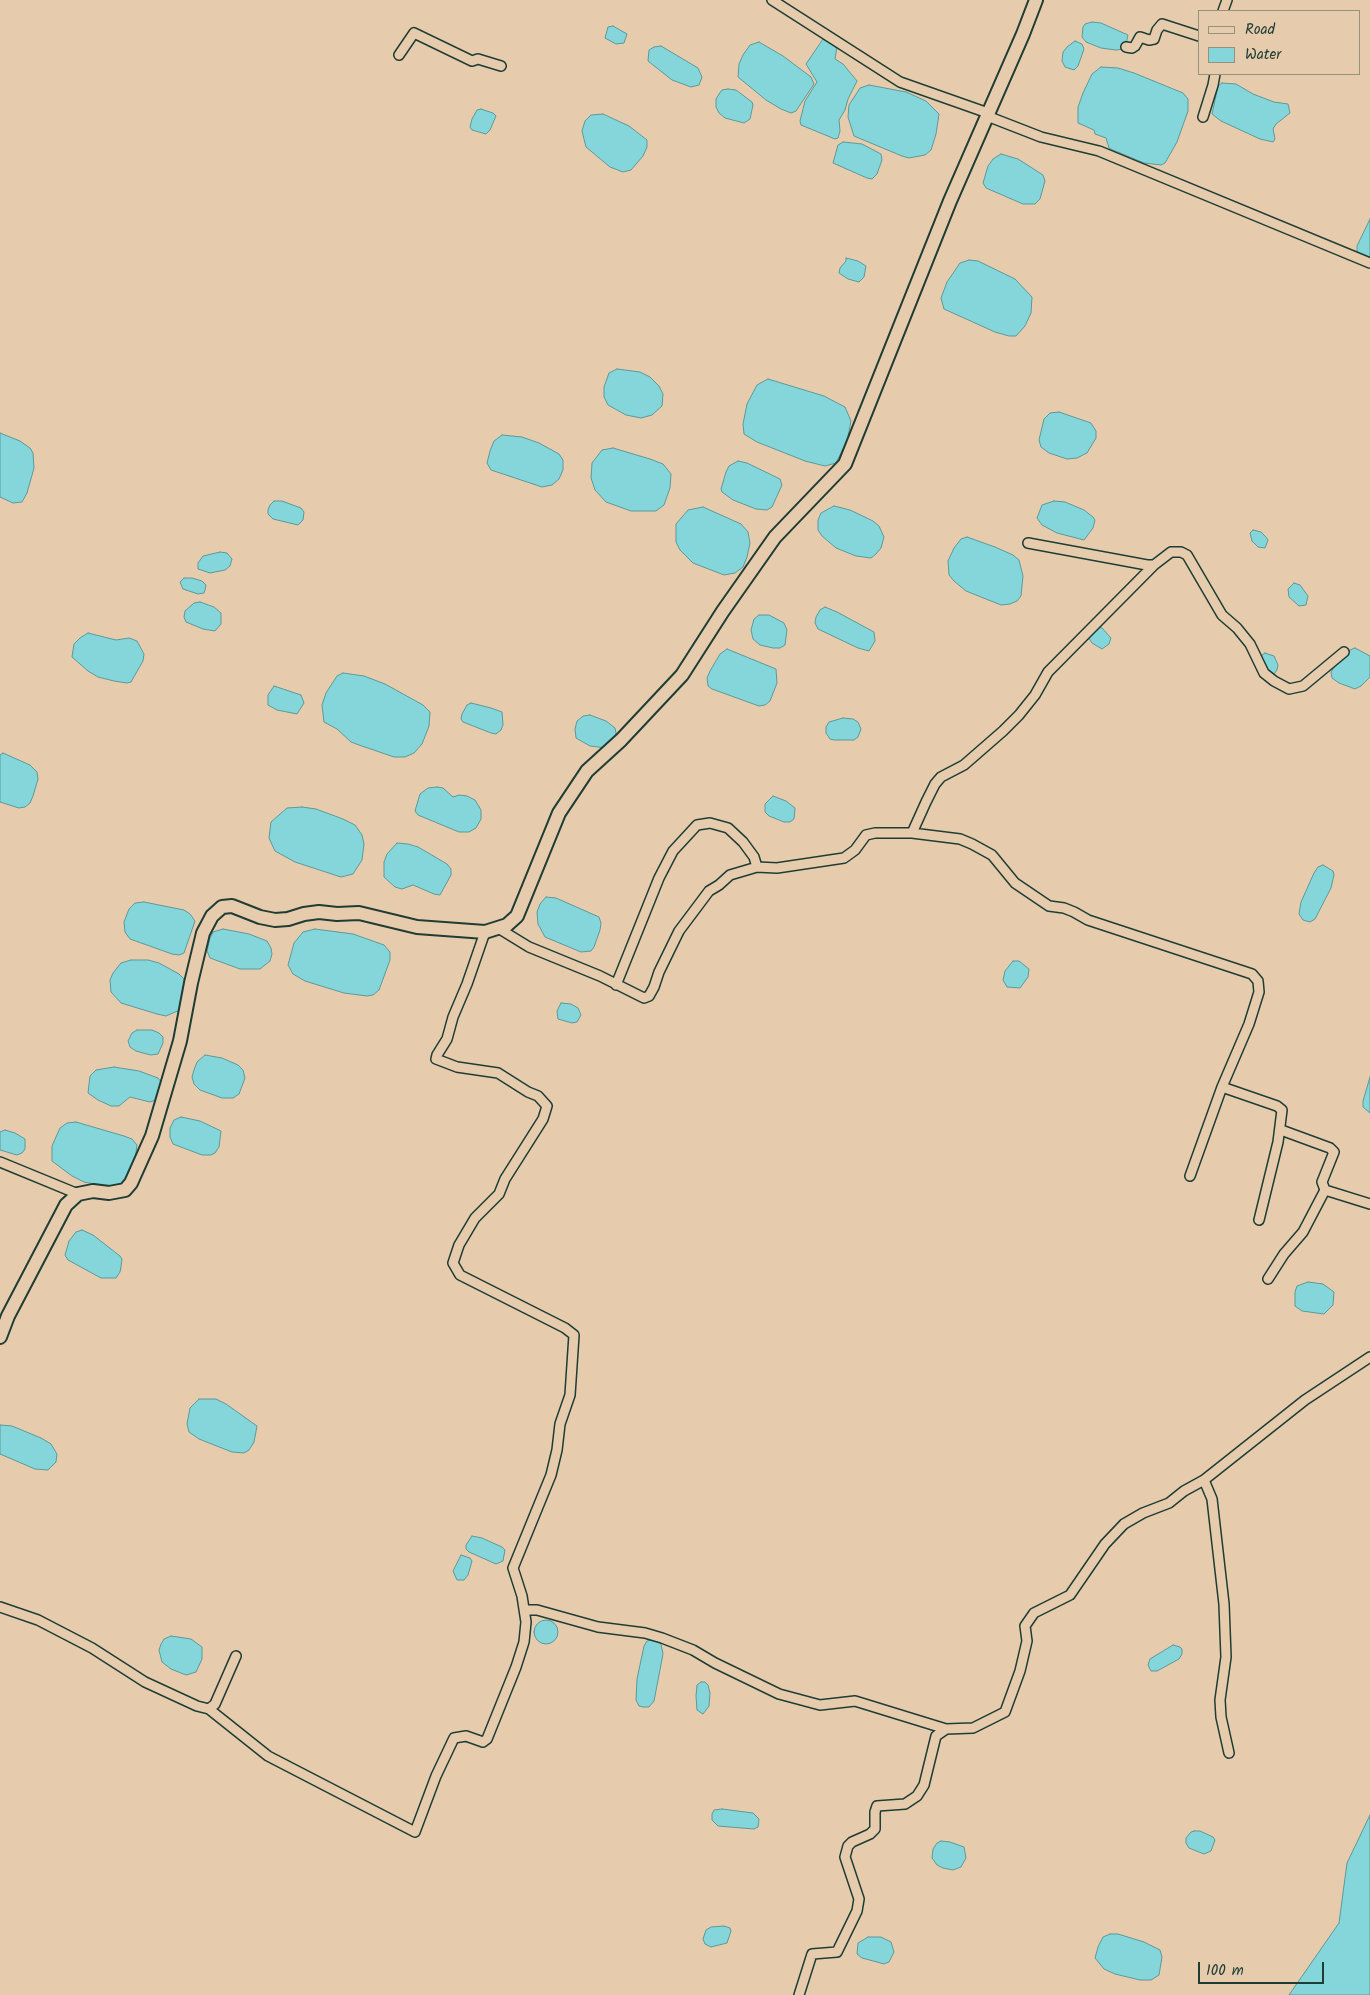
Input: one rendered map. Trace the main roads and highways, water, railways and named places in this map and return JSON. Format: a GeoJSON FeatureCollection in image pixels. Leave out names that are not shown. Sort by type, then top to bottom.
{"type":"FeatureCollection","features":[{"type":"Feature","properties":{"kind":"water"},"geometry":{"type":"Polygon","coordinates":[[[1092,22],[1101,23],[1128,35],[1125,49],[1101,48],[1086,42],[1082,37],[1083,27],[1085,24],[1092,22]]]}},
{"type":"Feature","properties":{"kind":"water"},"geometry":{"type":"Polygon","coordinates":[[[613,26],[627,34],[624,43],[616,44],[605,38],[608,27],[613,26]]]}},
{"type":"Feature","properties":{"kind":"water"},"geometry":{"type":"Polygon","coordinates":[[[823,39],[837,47],[835,59],[843,64],[857,81],[839,120],[840,131],[838,138],[835,139],[801,125],[800,121],[805,101],[817,82],[806,64],[823,39]]]}},
{"type":"Feature","properties":{"kind":"water"},"geometry":{"type":"Polygon","coordinates":[[[1075,41],[1082,44],[1084,49],[1078,66],[1074,70],[1065,67],[1062,61],[1063,52],[1075,41]]]}},
{"type":"Feature","properties":{"kind":"water"},"geometry":{"type":"Polygon","coordinates":[[[759,42],[783,56],[811,77],[814,84],[796,111],[791,113],[781,109],[766,100],[738,77],[739,64],[743,55],[750,45],[759,42]]]}},
{"type":"Feature","properties":{"kind":"water"},"geometry":{"type":"Polygon","coordinates":[[[661,46],[698,68],[702,77],[699,85],[691,87],[672,80],[648,61],[649,50],[661,46]]]}},
{"type":"Feature","properties":{"kind":"water"},"geometry":{"type":"Polygon","coordinates":[[[1101,67],[1118,68],[1134,73],[1183,93],[1188,99],[1188,111],[1177,142],[1165,163],[1161,165],[1144,163],[1113,150],[1109,148],[1106,138],[1095,134],[1094,130],[1078,123],[1078,107],[1083,93],[1092,74],[1101,67]]]}},
{"type":"Feature","properties":{"kind":"water"},"geometry":{"type":"Polygon","coordinates":[[[1222,83],[1236,84],[1253,94],[1274,102],[1288,104],[1290,113],[1276,124],[1273,129],[1275,139],[1273,142],[1260,139],[1221,121],[1212,114],[1218,86],[1222,83]]]}},
{"type":"Feature","properties":{"kind":"water"},"geometry":{"type":"Polygon","coordinates":[[[869,85],[906,92],[926,101],[939,114],[931,150],[925,155],[909,158],[854,136],[848,117],[849,105],[860,88],[869,85]]]}},
{"type":"Feature","properties":{"kind":"water"},"geometry":{"type":"Polygon","coordinates":[[[722,90],[736,90],[752,102],[750,119],[744,123],[725,118],[716,107],[716,99],[719,94],[722,90]]]}},
{"type":"Feature","properties":{"kind":"water"},"geometry":{"type":"Polygon","coordinates":[[[481,109],[496,116],[490,130],[486,134],[472,130],[470,127],[477,110],[481,109]]]}},
{"type":"Feature","properties":{"kind":"water"},"geometry":{"type":"Polygon","coordinates":[[[603,114],[629,126],[647,140],[647,147],[643,156],[631,170],[623,172],[610,167],[586,147],[582,131],[585,121],[591,115],[603,114]]]}},
{"type":"Feature","properties":{"kind":"water"},"geometry":{"type":"Polygon","coordinates":[[[843,142],[862,144],[881,154],[882,160],[877,174],[872,179],[833,163],[838,145],[843,142]]]}},
{"type":"Feature","properties":{"kind":"water"},"geometry":{"type":"Polygon","coordinates":[[[1001,154],[1018,159],[1043,175],[1045,181],[1040,199],[1035,204],[1023,204],[986,188],[983,183],[988,166],[993,159],[1001,154]]]}},
{"type":"Feature","properties":{"kind":"water"},"geometry":{"type":"Polygon","coordinates":[[[1370,219],[1370,261],[1357,254],[1357,246],[1370,219]]]}},
{"type":"Feature","properties":{"kind":"water"},"geometry":{"type":"Polygon","coordinates":[[[846,258],[858,261],[866,266],[864,277],[859,282],[848,279],[839,273],[846,258]]]}},
{"type":"Feature","properties":{"kind":"water"},"geometry":{"type":"Polygon","coordinates":[[[969,260],[978,261],[1015,279],[1032,297],[1031,313],[1025,326],[1016,336],[995,332],[944,309],[941,298],[947,282],[960,263],[969,260]]]}},
{"type":"Feature","properties":{"kind":"water"},"geometry":{"type":"Polygon","coordinates":[[[617,369],[640,372],[650,377],[659,386],[663,394],[662,406],[652,415],[641,418],[626,415],[608,405],[604,397],[604,387],[609,373],[617,369]]]}},
{"type":"Feature","properties":{"kind":"water"},"geometry":{"type":"Polygon","coordinates":[[[768,379],[824,396],[845,407],[851,421],[847,441],[836,463],[825,466],[805,461],[757,442],[744,434],[743,424],[747,404],[757,385],[768,379]]]}},
{"type":"Feature","properties":{"kind":"water"},"geometry":{"type":"Polygon","coordinates":[[[1059,412],[1091,423],[1096,431],[1096,438],[1087,453],[1077,458],[1067,459],[1049,453],[1041,447],[1039,440],[1044,419],[1050,413],[1059,412]]]}},
{"type":"Feature","properties":{"kind":"water"},"geometry":{"type":"Polygon","coordinates":[[[0,433],[20,441],[30,448],[33,453],[34,468],[27,493],[22,502],[13,503],[0,497],[0,433]]]}},
{"type":"Feature","properties":{"kind":"water"},"geometry":{"type":"Polygon","coordinates":[[[502,435],[522,437],[539,443],[559,454],[563,460],[563,470],[559,479],[552,485],[542,487],[491,470],[487,463],[490,451],[494,441],[502,435]]]}},
{"type":"Feature","properties":{"kind":"water"},"geometry":{"type":"Polygon","coordinates":[[[613,448],[663,464],[671,474],[670,488],[664,505],[656,511],[631,511],[606,502],[595,490],[591,478],[592,463],[602,450],[613,448]]]}},
{"type":"Feature","properties":{"kind":"water"},"geometry":{"type":"Polygon","coordinates":[[[738,461],[747,463],[780,479],[782,485],[772,507],[767,510],[756,509],[733,500],[722,492],[721,489],[729,466],[738,461]]]}},
{"type":"Feature","properties":{"kind":"water"},"geometry":{"type":"Polygon","coordinates":[[[274,501],[282,501],[301,508],[304,512],[303,520],[298,525],[273,519],[268,514],[268,510],[274,501]]]}},
{"type":"Feature","properties":{"kind":"water"},"geometry":{"type":"Polygon","coordinates":[[[1054,501],[1065,502],[1084,510],[1093,517],[1095,520],[1093,528],[1084,540],[1057,533],[1042,525],[1037,518],[1042,505],[1054,501]]]}},
{"type":"Feature","properties":{"kind":"water"},"geometry":{"type":"Polygon","coordinates":[[[834,506],[850,510],[879,526],[884,537],[881,548],[871,558],[856,556],[836,548],[822,536],[818,530],[818,520],[821,513],[834,506]]]}},
{"type":"Feature","properties":{"kind":"water"},"geometry":{"type":"Polygon","coordinates":[[[703,507],[741,524],[748,532],[750,543],[747,557],[743,567],[735,573],[724,575],[693,563],[680,550],[676,542],[676,524],[688,510],[703,507]]]}},
{"type":"Feature","properties":{"kind":"water"},"geometry":{"type":"Polygon","coordinates":[[[1253,530],[1261,532],[1268,540],[1265,548],[1258,547],[1252,541],[1250,533],[1253,530]]]}},
{"type":"Feature","properties":{"kind":"water"},"geometry":{"type":"Polygon","coordinates":[[[967,537],[995,547],[1013,555],[1019,560],[1023,576],[1021,596],[1017,601],[1001,605],[966,591],[949,575],[948,561],[954,548],[961,539],[967,537]]]}},
{"type":"Feature","properties":{"kind":"water"},"geometry":{"type":"Polygon","coordinates":[[[220,552],[227,553],[232,559],[230,566],[225,570],[210,573],[198,569],[198,563],[203,556],[220,552]]]}},
{"type":"Feature","properties":{"kind":"water"},"geometry":{"type":"Polygon","coordinates":[[[184,578],[202,581],[206,585],[204,593],[198,594],[183,589],[180,582],[184,578]]]}},
{"type":"Feature","properties":{"kind":"water"},"geometry":{"type":"Polygon","coordinates":[[[1294,583],[1300,585],[1308,596],[1306,605],[1299,606],[1289,597],[1288,589],[1294,583]]]}},
{"type":"Feature","properties":{"kind":"water"},"geometry":{"type":"Polygon","coordinates":[[[200,602],[214,607],[221,613],[221,624],[215,631],[203,629],[186,622],[184,617],[185,611],[194,603],[200,602]]]}},
{"type":"Feature","properties":{"kind":"water"},"geometry":{"type":"Polygon","coordinates":[[[825,607],[874,632],[875,641],[869,651],[858,648],[818,629],[815,623],[816,617],[820,610],[825,607]]]}},
{"type":"Feature","properties":{"kind":"water"},"geometry":{"type":"Polygon","coordinates":[[[759,615],[769,615],[784,623],[787,630],[785,645],[780,648],[773,648],[760,645],[753,639],[751,630],[754,619],[759,615]]]}},
{"type":"Feature","properties":{"kind":"water"},"geometry":{"type":"Polygon","coordinates":[[[1098,627],[1102,628],[1111,638],[1109,644],[1102,649],[1092,643],[1088,637],[1098,627]]]}},
{"type":"Feature","properties":{"kind":"water"},"geometry":{"type":"Polygon","coordinates":[[[88,633],[116,640],[129,638],[137,641],[144,654],[143,661],[131,682],[127,683],[98,677],[72,657],[74,644],[88,633]]]}},
{"type":"Feature","properties":{"kind":"water"},"geometry":{"type":"Polygon","coordinates":[[[1355,648],[1370,656],[1370,677],[1355,689],[1339,683],[1332,678],[1331,672],[1350,650],[1355,648]]]}},
{"type":"Feature","properties":{"kind":"water"},"geometry":{"type":"Polygon","coordinates":[[[727,649],[776,669],[777,683],[770,701],[765,705],[759,706],[708,686],[707,678],[710,671],[720,654],[727,649]]]}},
{"type":"Feature","properties":{"kind":"water"},"geometry":{"type":"Polygon","coordinates":[[[1265,653],[1274,656],[1278,665],[1274,674],[1270,674],[1261,661],[1262,655],[1265,653]]]}},
{"type":"Feature","properties":{"kind":"water"},"geometry":{"type":"Polygon","coordinates":[[[343,673],[364,676],[385,684],[423,705],[430,712],[429,726],[422,744],[414,753],[405,757],[394,757],[359,745],[351,742],[337,729],[324,722],[322,705],[326,693],[337,676],[343,673]]]}},
{"type":"Feature","properties":{"kind":"water"},"geometry":{"type":"Polygon","coordinates":[[[274,686],[301,695],[304,703],[297,714],[277,710],[268,705],[268,695],[274,686]]]}},
{"type":"Feature","properties":{"kind":"water"},"geometry":{"type":"Polygon","coordinates":[[[471,703],[502,712],[503,725],[501,730],[496,734],[491,733],[463,722],[461,719],[462,714],[467,705],[471,703]]]}},
{"type":"Feature","properties":{"kind":"water"},"geometry":{"type":"Polygon","coordinates":[[[590,715],[606,721],[615,728],[614,740],[606,748],[590,746],[576,738],[575,729],[577,721],[583,716],[590,715]]]}},
{"type":"Feature","properties":{"kind":"water"},"geometry":{"type":"Polygon","coordinates":[[[843,718],[853,719],[858,722],[861,729],[858,737],[854,740],[830,739],[826,733],[826,727],[829,722],[843,718]]]}},
{"type":"Feature","properties":{"kind":"water"},"geometry":{"type":"Polygon","coordinates":[[[3,753],[30,765],[37,772],[38,779],[33,796],[30,803],[25,807],[19,808],[0,802],[0,755],[3,753]]]}},
{"type":"Feature","properties":{"kind":"water"},"geometry":{"type":"Polygon","coordinates":[[[428,788],[443,788],[453,797],[459,795],[467,796],[475,800],[481,810],[481,819],[476,828],[469,832],[459,832],[418,815],[415,811],[420,794],[428,788]]]}},
{"type":"Feature","properties":{"kind":"water"},"geometry":{"type":"Polygon","coordinates":[[[773,796],[786,801],[795,808],[794,819],[790,822],[784,822],[769,816],[765,812],[765,804],[773,796]]]}},
{"type":"Feature","properties":{"kind":"water"},"geometry":{"type":"Polygon","coordinates":[[[302,807],[316,809],[355,825],[362,835],[364,844],[362,860],[353,874],[341,877],[295,862],[275,851],[269,838],[271,822],[287,808],[302,807]]]}},
{"type":"Feature","properties":{"kind":"water"},"geometry":{"type":"Polygon","coordinates":[[[397,843],[418,847],[447,864],[451,869],[451,875],[440,895],[413,885],[402,889],[395,887],[384,877],[384,862],[387,854],[397,843]]]}},
{"type":"Feature","properties":{"kind":"water"},"geometry":{"type":"Polygon","coordinates":[[[1323,865],[1333,871],[1331,888],[1315,919],[1310,922],[1303,920],[1299,914],[1301,902],[1314,873],[1318,867],[1323,865]]]}},
{"type":"Feature","properties":{"kind":"water"},"geometry":{"type":"Polygon","coordinates":[[[546,897],[556,898],[599,917],[601,923],[600,930],[591,951],[581,952],[545,937],[538,924],[537,912],[540,904],[546,897]]]}},
{"type":"Feature","properties":{"kind":"water"},"geometry":{"type":"Polygon","coordinates":[[[144,902],[184,910],[190,914],[195,921],[184,953],[179,955],[172,954],[130,939],[125,932],[124,922],[129,909],[135,903],[144,902]]]}},
{"type":"Feature","properties":{"kind":"water"},"geometry":{"type":"Polygon","coordinates":[[[223,929],[249,934],[267,941],[272,954],[270,961],[260,969],[240,969],[210,958],[207,951],[210,938],[213,932],[223,929]]]}},
{"type":"Feature","properties":{"kind":"water"},"geometry":{"type":"Polygon","coordinates":[[[315,929],[353,934],[384,945],[390,952],[390,960],[379,990],[373,995],[367,996],[344,993],[305,981],[293,974],[288,965],[294,943],[303,932],[315,929]]]}},
{"type":"Feature","properties":{"kind":"water"},"geometry":{"type":"Polygon","coordinates":[[[131,960],[148,960],[159,963],[179,974],[184,979],[185,997],[180,1010],[166,1016],[121,1003],[111,992],[110,980],[121,963],[131,960]]]}},
{"type":"Feature","properties":{"kind":"water"},"geometry":{"type":"Polygon","coordinates":[[[1013,961],[1019,961],[1029,969],[1028,977],[1020,988],[1007,987],[1003,980],[1005,971],[1013,961]]]}},
{"type":"Feature","properties":{"kind":"water"},"geometry":{"type":"Polygon","coordinates":[[[561,1003],[571,1004],[578,1008],[581,1015],[577,1022],[572,1023],[558,1019],[557,1011],[561,1003]]]}},
{"type":"Feature","properties":{"kind":"water"},"geometry":{"type":"Polygon","coordinates":[[[137,1030],[152,1030],[163,1037],[163,1043],[158,1054],[151,1055],[136,1051],[130,1047],[128,1041],[132,1033],[137,1030]]]}},
{"type":"Feature","properties":{"kind":"water"},"geometry":{"type":"Polygon","coordinates":[[[205,1055],[222,1058],[238,1065],[243,1070],[245,1078],[239,1094],[233,1098],[222,1098],[200,1090],[194,1084],[192,1077],[197,1062],[205,1055]]]}},
{"type":"Feature","properties":{"kind":"water"},"geometry":{"type":"Polygon","coordinates":[[[114,1067],[139,1071],[158,1078],[162,1087],[160,1095],[156,1100],[150,1102],[130,1097],[119,1106],[111,1106],[88,1093],[90,1076],[96,1070],[114,1067]]]}},
{"type":"Feature","properties":{"kind":"water"},"geometry":{"type":"Polygon","coordinates":[[[1370,1077],[1370,1113],[1363,1107],[1363,1101],[1370,1077]]]}},
{"type":"Feature","properties":{"kind":"water"},"geometry":{"type":"Polygon","coordinates":[[[181,1117],[200,1121],[221,1131],[219,1147],[215,1153],[202,1155],[173,1144],[170,1137],[170,1128],[174,1120],[181,1117]]]}},
{"type":"Feature","properties":{"kind":"water"},"geometry":{"type":"Polygon","coordinates":[[[76,1122],[132,1139],[137,1145],[135,1160],[126,1180],[122,1184],[110,1187],[84,1182],[72,1176],[52,1161],[52,1146],[60,1128],[67,1123],[76,1122]]]}},
{"type":"Feature","properties":{"kind":"water"},"geometry":{"type":"Polygon","coordinates":[[[5,1130],[25,1139],[25,1149],[22,1153],[17,1155],[0,1150],[0,1132],[5,1130]]]}},
{"type":"Feature","properties":{"kind":"water"},"geometry":{"type":"Polygon","coordinates":[[[82,1230],[93,1235],[120,1256],[122,1259],[121,1267],[116,1278],[101,1278],[68,1260],[65,1255],[69,1241],[76,1232],[82,1230]]]}},
{"type":"Feature","properties":{"kind":"water"},"geometry":{"type":"Polygon","coordinates":[[[1308,1282],[1323,1284],[1334,1292],[1333,1305],[1324,1314],[1302,1311],[1295,1306],[1297,1286],[1308,1282]]]}},
{"type":"Feature","properties":{"kind":"water"},"geometry":{"type":"Polygon","coordinates":[[[199,1399],[216,1399],[257,1426],[254,1442],[249,1450],[244,1453],[232,1452],[199,1439],[189,1432],[187,1424],[190,1408],[199,1399]]]}},
{"type":"Feature","properties":{"kind":"water"},"geometry":{"type":"Polygon","coordinates":[[[0,1425],[12,1426],[51,1444],[57,1454],[56,1462],[48,1470],[35,1469],[0,1454],[0,1425]]]}},
{"type":"Feature","properties":{"kind":"water"},"geometry":{"type":"Polygon","coordinates":[[[472,1536],[482,1538],[502,1547],[505,1550],[503,1561],[496,1564],[469,1552],[466,1549],[466,1545],[472,1536]]]}},
{"type":"Feature","properties":{"kind":"water"},"geometry":{"type":"Polygon","coordinates":[[[461,1555],[470,1558],[472,1561],[468,1575],[464,1580],[457,1580],[453,1571],[461,1555]]]}},
{"type":"Feature","properties":{"kind":"water"},"geometry":{"type":"Polygon","coordinates":[[[546,1620],[554,1624],[558,1632],[554,1640],[546,1644],[538,1640],[534,1632],[538,1624],[546,1620]]]}},
{"type":"Feature","properties":{"kind":"water"},"geometry":{"type":"Polygon","coordinates":[[[171,1636],[191,1639],[202,1647],[202,1659],[196,1672],[186,1675],[171,1669],[162,1662],[159,1650],[161,1644],[164,1639],[171,1636]]]}},
{"type":"Feature","properties":{"kind":"water"},"geometry":{"type":"Polygon","coordinates":[[[653,1639],[661,1644],[663,1654],[654,1701],[649,1707],[643,1707],[639,1706],[636,1700],[637,1679],[644,1646],[647,1641],[653,1639]]]}},
{"type":"Feature","properties":{"kind":"water"},"geometry":{"type":"Polygon","coordinates":[[[1173,1645],[1182,1649],[1179,1659],[1157,1671],[1151,1671],[1148,1665],[1150,1659],[1173,1645]]]}},
{"type":"Feature","properties":{"kind":"water"},"geometry":{"type":"Polygon","coordinates":[[[705,1682],[708,1685],[710,1693],[709,1706],[703,1714],[697,1710],[696,1696],[697,1685],[705,1682]]]}},
{"type":"Feature","properties":{"kind":"water"},"geometry":{"type":"Polygon","coordinates":[[[722,1809],[753,1813],[759,1819],[758,1827],[754,1829],[718,1826],[712,1820],[712,1814],[714,1810],[722,1809]]]}},
{"type":"Feature","properties":{"kind":"water"},"geometry":{"type":"Polygon","coordinates":[[[1370,1815],[1370,1995],[1289,1995],[1339,1923],[1347,1863],[1370,1815]]]}},
{"type":"Feature","properties":{"kind":"water"},"geometry":{"type":"Polygon","coordinates":[[[1194,1831],[1200,1831],[1213,1837],[1215,1840],[1211,1851],[1204,1854],[1189,1848],[1186,1838],[1194,1831]]]}},
{"type":"Feature","properties":{"kind":"water"},"geometry":{"type":"Polygon","coordinates":[[[941,1841],[964,1847],[966,1858],[961,1867],[953,1870],[937,1865],[932,1858],[933,1849],[941,1841]]]}},
{"type":"Feature","properties":{"kind":"water"},"geometry":{"type":"Polygon","coordinates":[[[724,1926],[730,1928],[731,1931],[727,1943],[711,1947],[705,1944],[703,1939],[706,1930],[711,1927],[724,1926]]]}},
{"type":"Feature","properties":{"kind":"water"},"geometry":{"type":"Polygon","coordinates":[[[1110,1934],[1118,1934],[1144,1942],[1160,1950],[1162,1957],[1159,1975],[1151,1980],[1140,1980],[1115,1974],[1104,1969],[1095,1958],[1103,1937],[1110,1934]]]}},
{"type":"Feature","properties":{"kind":"water"},"geometry":{"type":"Polygon","coordinates":[[[868,1937],[881,1937],[891,1942],[894,1952],[889,1962],[884,1964],[862,1958],[857,1954],[858,1943],[868,1937]]]}}]}
